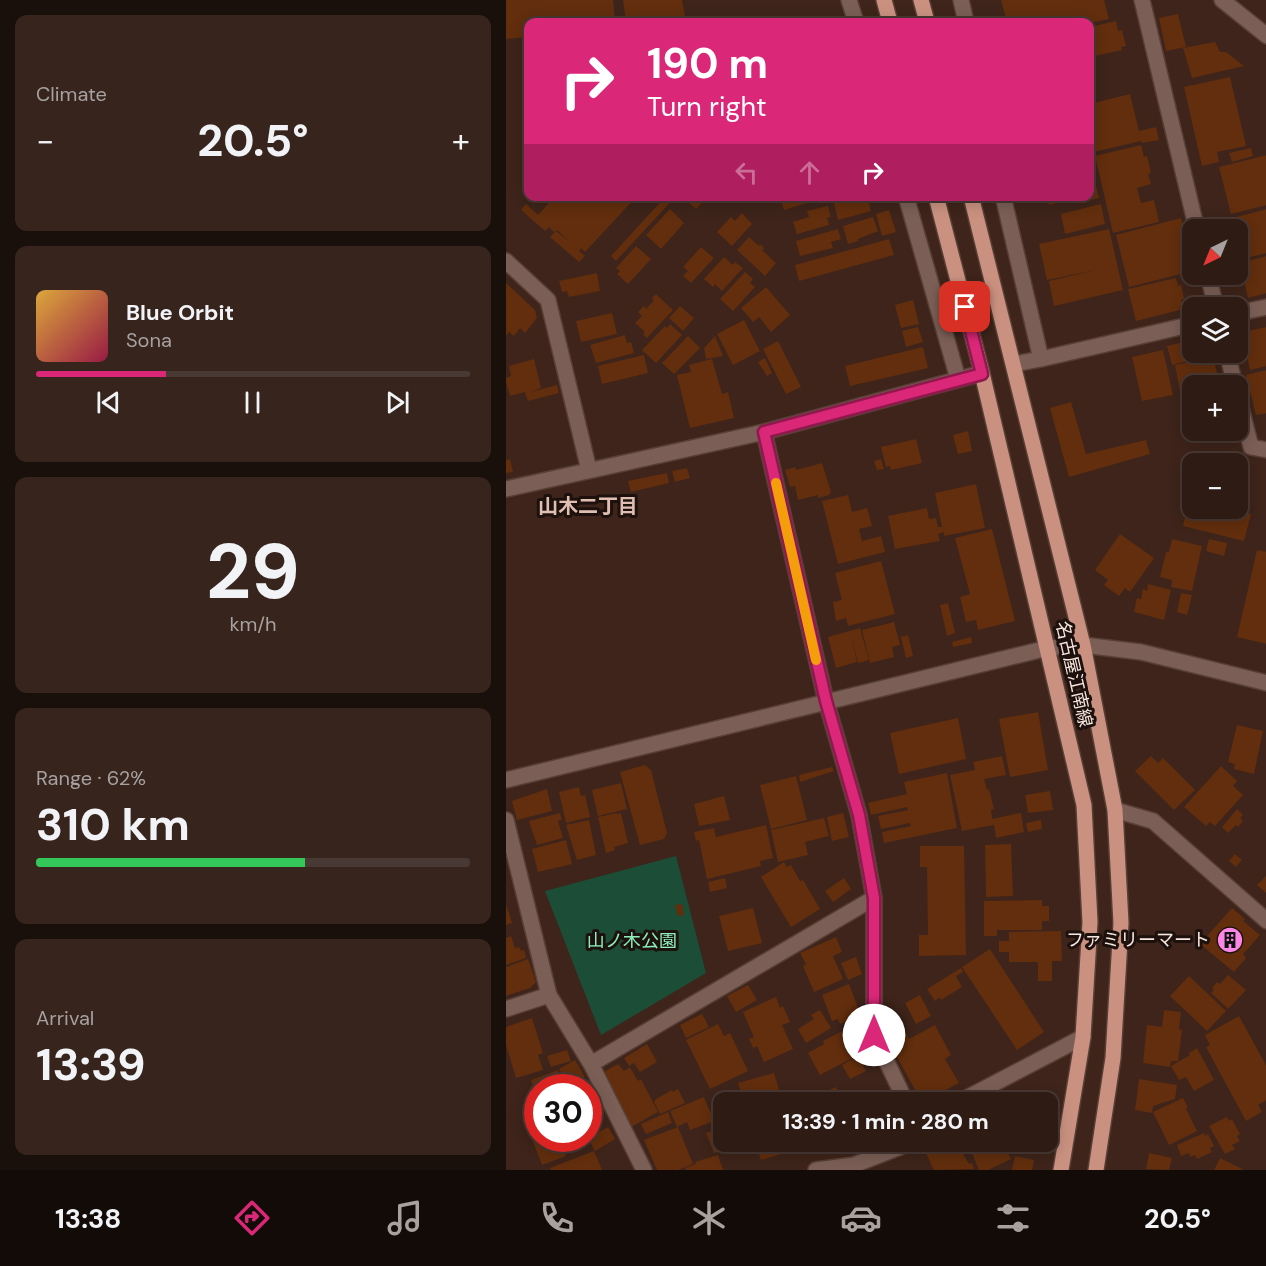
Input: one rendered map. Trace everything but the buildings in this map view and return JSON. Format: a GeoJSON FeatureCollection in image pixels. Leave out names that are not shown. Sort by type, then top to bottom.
{"type":"FeatureCollection","features":[{"type":"Feature","properties":{"kind":"main road"},"geometry":{"type":"LineString","coordinates":[[884,0],[889,18]]}},
{"type":"Feature","properties":{"kind":"main road"},"geometry":{"type":"LineString","coordinates":[[921,0],[925,18]]}},
{"type":"Feature","properties":{"kind":"main road","name":"名古屋江南線"},"geometry":{"type":"LineString","coordinates":[[937,201],[982,374],[1084,805],[1090,922],[1083,1037],[1061,1170]]}},
{"type":"Feature","properties":{"kind":"main road","name":"名古屋江南線"},"geometry":{"type":"LineString","coordinates":[[972,201],[1083,645],[1115,810],[1121,934],[1113,1058],[1096,1170]]}},
{"type":"Feature","properties":{"kind":"street"},"geometry":{"type":"LineString","coordinates":[[849,0],[855,18]]}},
{"type":"Feature","properties":{"kind":"street"},"geometry":{"type":"LineString","coordinates":[[961,0],[965,18]]}},
{"type":"Feature","properties":{"kind":"street"},"geometry":{"type":"LineString","coordinates":[[1142,0],[1194,219]]}},
{"type":"Feature","properties":{"kind":"street"},"geometry":{"type":"LineString","coordinates":[[1222,0],[1266,36]]}},
{"type":"Feature","properties":{"kind":"street"},"geometry":{"type":"LineString","coordinates":[[907,201],[958,379]]}},
{"type":"Feature","properties":{"kind":"street"},"geometry":{"type":"LineString","coordinates":[[1004,201],[1040,360]]}},
{"type":"Feature","properties":{"kind":"street"},"geometry":{"type":"LineString","coordinates":[[506,261],[548,300],[588,470]]}},
{"type":"Feature","properties":{"kind":"street"},"geometry":{"type":"LineString","coordinates":[[1248,311],[1266,307]]}},
{"type":"Feature","properties":{"kind":"street"},"geometry":{"type":"LineString","coordinates":[[1014,364],[1182,327]]}},
{"type":"Feature","properties":{"kind":"street"},"geometry":{"type":"LineString","coordinates":[[506,489],[764,432],[982,374]]}},
{"type":"Feature","properties":{"kind":"street"},"geometry":{"type":"LineString","coordinates":[[764,432],[826,701],[859,815],[874,898],[874,1035],[901,1092]]}},
{"type":"Feature","properties":{"kind":"street"},"geometry":{"type":"LineString","coordinates":[[1248,435],[1251,447],[1266,450]]}},
{"type":"Feature","properties":{"kind":"street"},"geometry":{"type":"LineString","coordinates":[[506,780],[1048,648],[1083,645],[1140,652],[1266,682]]}},
{"type":"Feature","properties":{"kind":"street"},"geometry":{"type":"LineString","coordinates":[[1115,810],[1153,820],[1266,921]]}},
{"type":"Feature","properties":{"kind":"street"},"geometry":{"type":"LineString","coordinates":[[506,820],[549,995],[591,1064],[644,1170]]}},
{"type":"Feature","properties":{"kind":"street"},"geometry":{"type":"LineString","coordinates":[[591,1064],[874,898]]}},
{"type":"Feature","properties":{"kind":"street"},"geometry":{"type":"LineString","coordinates":[[506,1009],[549,995]]}},
{"type":"Feature","properties":{"kind":"street"},"geometry":{"type":"LineString","coordinates":[[978,1092],[1083,1037]]}},
{"type":"Feature","properties":{"kind":"street"},"geometry":{"type":"LineString","coordinates":[[816,1170],[855,1168],[889,1152]]}},
{"type":"Feature","properties":{"kind":"green space","name":"山ノ木公園"},"geometry":{"type":"Polygon","coordinates":[[[676,856],[706,973],[601,1035],[545,891],[676,856]]]}},
{"type":"Feature","properties":{"kind":"slow traffic"},"geometry":{"type":"LineString","coordinates":[[776,483],[816,660]]}},
{"type":"Feature","properties":{"kind":"place","name":"ファミリーマート"},"geometry":{"type":"Point","coordinates":[1230,940]}},
{"type":"Feature","properties":{"kind":"district","name":"山木二丁目"},"geometry":{"type":"Point","coordinates":[588,506]}},
{"type":"Feature","properties":{"kind":"route"},"geometry":{"type":"LineString","coordinates":[[874,1035],[874,898],[859,815],[826,701],[764,432],[982,374],[965,307]]}}]}
